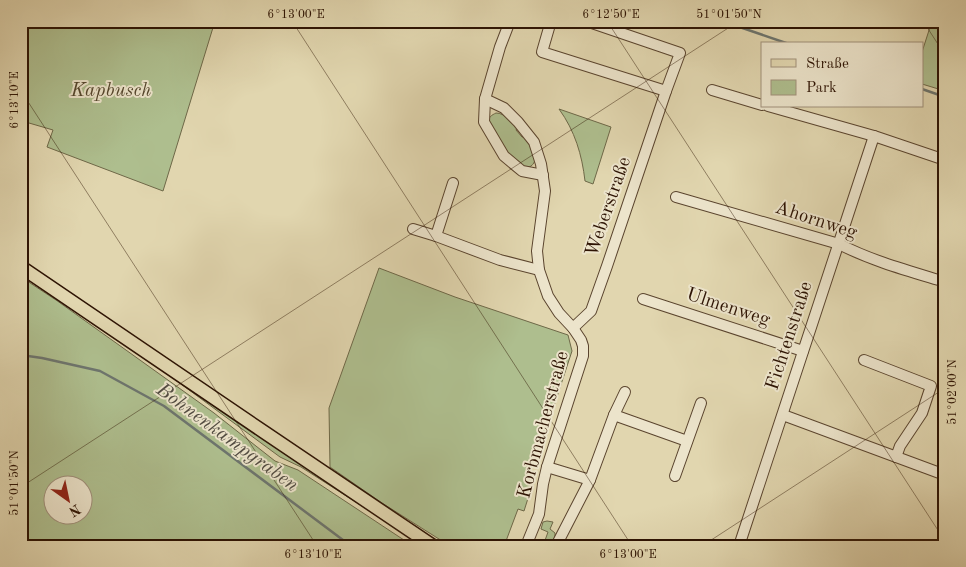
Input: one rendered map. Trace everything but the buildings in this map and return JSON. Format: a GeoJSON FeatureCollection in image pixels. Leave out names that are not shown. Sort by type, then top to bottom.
{"type":"FeatureCollection","features":[{"type":"Feature","properties":{"kind":"main road"},"geometry":{"type":"LineString","coordinates":[[21,267],[432,546]]}},
{"type":"Feature","properties":{"kind":"street"},"geometry":{"type":"LineString","coordinates":[[510,21],[484,99],[484,122],[504,156],[522,171],[543,175]]}},
{"type":"Feature","properties":{"kind":"street"},"geometry":{"type":"LineString","coordinates":[[551,21],[542,52],[666,91]]}},
{"type":"Feature","properties":{"kind":"street","name":"Weberstraße"},"geometry":{"type":"LineString","coordinates":[[573,328],[591,311],[680,54],[586,21]]}},
{"type":"Feature","properties":{"kind":"street"},"geometry":{"type":"LineString","coordinates":[[712,90],[761,105]]}},
{"type":"Feature","properties":{"kind":"street","name":"Korbmacherstraße"},"geometry":{"type":"LineString","coordinates":[[484,99],[504,108],[534,142],[541,164],[545,191],[537,252],[539,270],[548,296],[559,313],[573,328],[584,346],[583,356],[547,467],[539,514],[526,546]]}},
{"type":"Feature","properties":{"kind":"street"},"geometry":{"type":"LineString","coordinates":[[775,108],[874,136],[945,160]]}},
{"type":"Feature","properties":{"kind":"street","name":"Fichtenstraße"},"geometry":{"type":"LineString","coordinates":[[739,546],[874,136]]}},
{"type":"Feature","properties":{"kind":"street"},"geometry":{"type":"LineString","coordinates":[[436,236],[453,183]]}},
{"type":"Feature","properties":{"kind":"street","name":"Ahornweg"},"geometry":{"type":"LineString","coordinates":[[676,197],[838,244],[856,253],[945,282]]}},
{"type":"Feature","properties":{"kind":"street"},"geometry":{"type":"LineString","coordinates":[[413,229],[500,260],[539,270]]}},
{"type":"Feature","properties":{"kind":"street","name":"Ulmenweg"},"geometry":{"type":"LineString","coordinates":[[643,299],[803,351]]}},
{"type":"Feature","properties":{"kind":"street"},"geometry":{"type":"LineString","coordinates":[[864,360],[931,386],[922,413],[900,446],[896,457]]}},
{"type":"Feature","properties":{"kind":"street"},"geometry":{"type":"LineString","coordinates":[[556,546],[590,480],[624,392]]}},
{"type":"Feature","properties":{"kind":"street"},"geometry":{"type":"LineString","coordinates":[[675,476],[701,403]]}},
{"type":"Feature","properties":{"kind":"street"},"geometry":{"type":"LineString","coordinates":[[614,415],[687,441]]}},
{"type":"Feature","properties":{"kind":"street"},"geometry":{"type":"LineString","coordinates":[[783,415],[945,475]]}},
{"type":"Feature","properties":{"kind":"street"},"geometry":{"type":"LineString","coordinates":[[547,467],[590,480]]}},
{"type":"Feature","properties":{"kind":"green space","name":"Kapbusch"},"geometry":{"type":"Polygon","coordinates":[[[21,21],[215,21],[163,191],[47,147],[53,130],[29,123],[21,128],[21,21]]]}},
{"type":"Feature","properties":{"kind":"green space"},"geometry":{"type":"Polygon","coordinates":[[[932,21],[945,21],[945,91],[924,85],[924,46],[932,21]]]}},
{"type":"Feature","properties":{"kind":"green space"},"geometry":{"type":"Polygon","coordinates":[[[559,109],[611,127],[593,184],[585,181],[577,144],[565,117],[559,109]]]}},
{"type":"Feature","properties":{"kind":"green space"},"geometry":{"type":"Polygon","coordinates":[[[496,113],[508,118],[529,144],[535,160],[531,166],[521,165],[508,154],[489,122],[490,117],[496,113]]]}},
{"type":"Feature","properties":{"kind":"green space"},"geometry":{"type":"Polygon","coordinates":[[[379,268],[455,297],[568,335],[572,351],[546,430],[529,474],[535,476],[524,511],[518,509],[506,541],[499,546],[450,546],[330,467],[329,408],[379,268]]]}},
{"type":"Feature","properties":{"kind":"green space"},"geometry":{"type":"Polygon","coordinates":[[[21,277],[214,413],[275,461],[298,470],[413,546],[21,546],[21,277]]]}},
{"type":"Feature","properties":{"kind":"green space"},"geometry":{"type":"Polygon","coordinates":[[[143,356],[425,546],[421,546],[401,531],[301,467],[280,457],[143,356]]]}},
{"type":"Feature","properties":{"kind":"green space"},"geometry":{"type":"Polygon","coordinates":[[[543,522],[553,522],[550,529],[555,533],[555,538],[551,546],[543,546],[548,532],[541,529],[543,522]]]}},
{"type":"Feature","properties":{"kind":"waterway"},"geometry":{"type":"LineString","coordinates":[[722,21],[783,42]]}},
{"type":"Feature","properties":{"kind":"waterway"},"geometry":{"type":"LineString","coordinates":[[924,90],[945,97]]}},
{"type":"Feature","properties":{"kind":"waterway","name":"Bohnenkampgraben"},"geometry":{"type":"LineString","coordinates":[[21,355],[100,371],[164,406],[351,546]]}}]}
